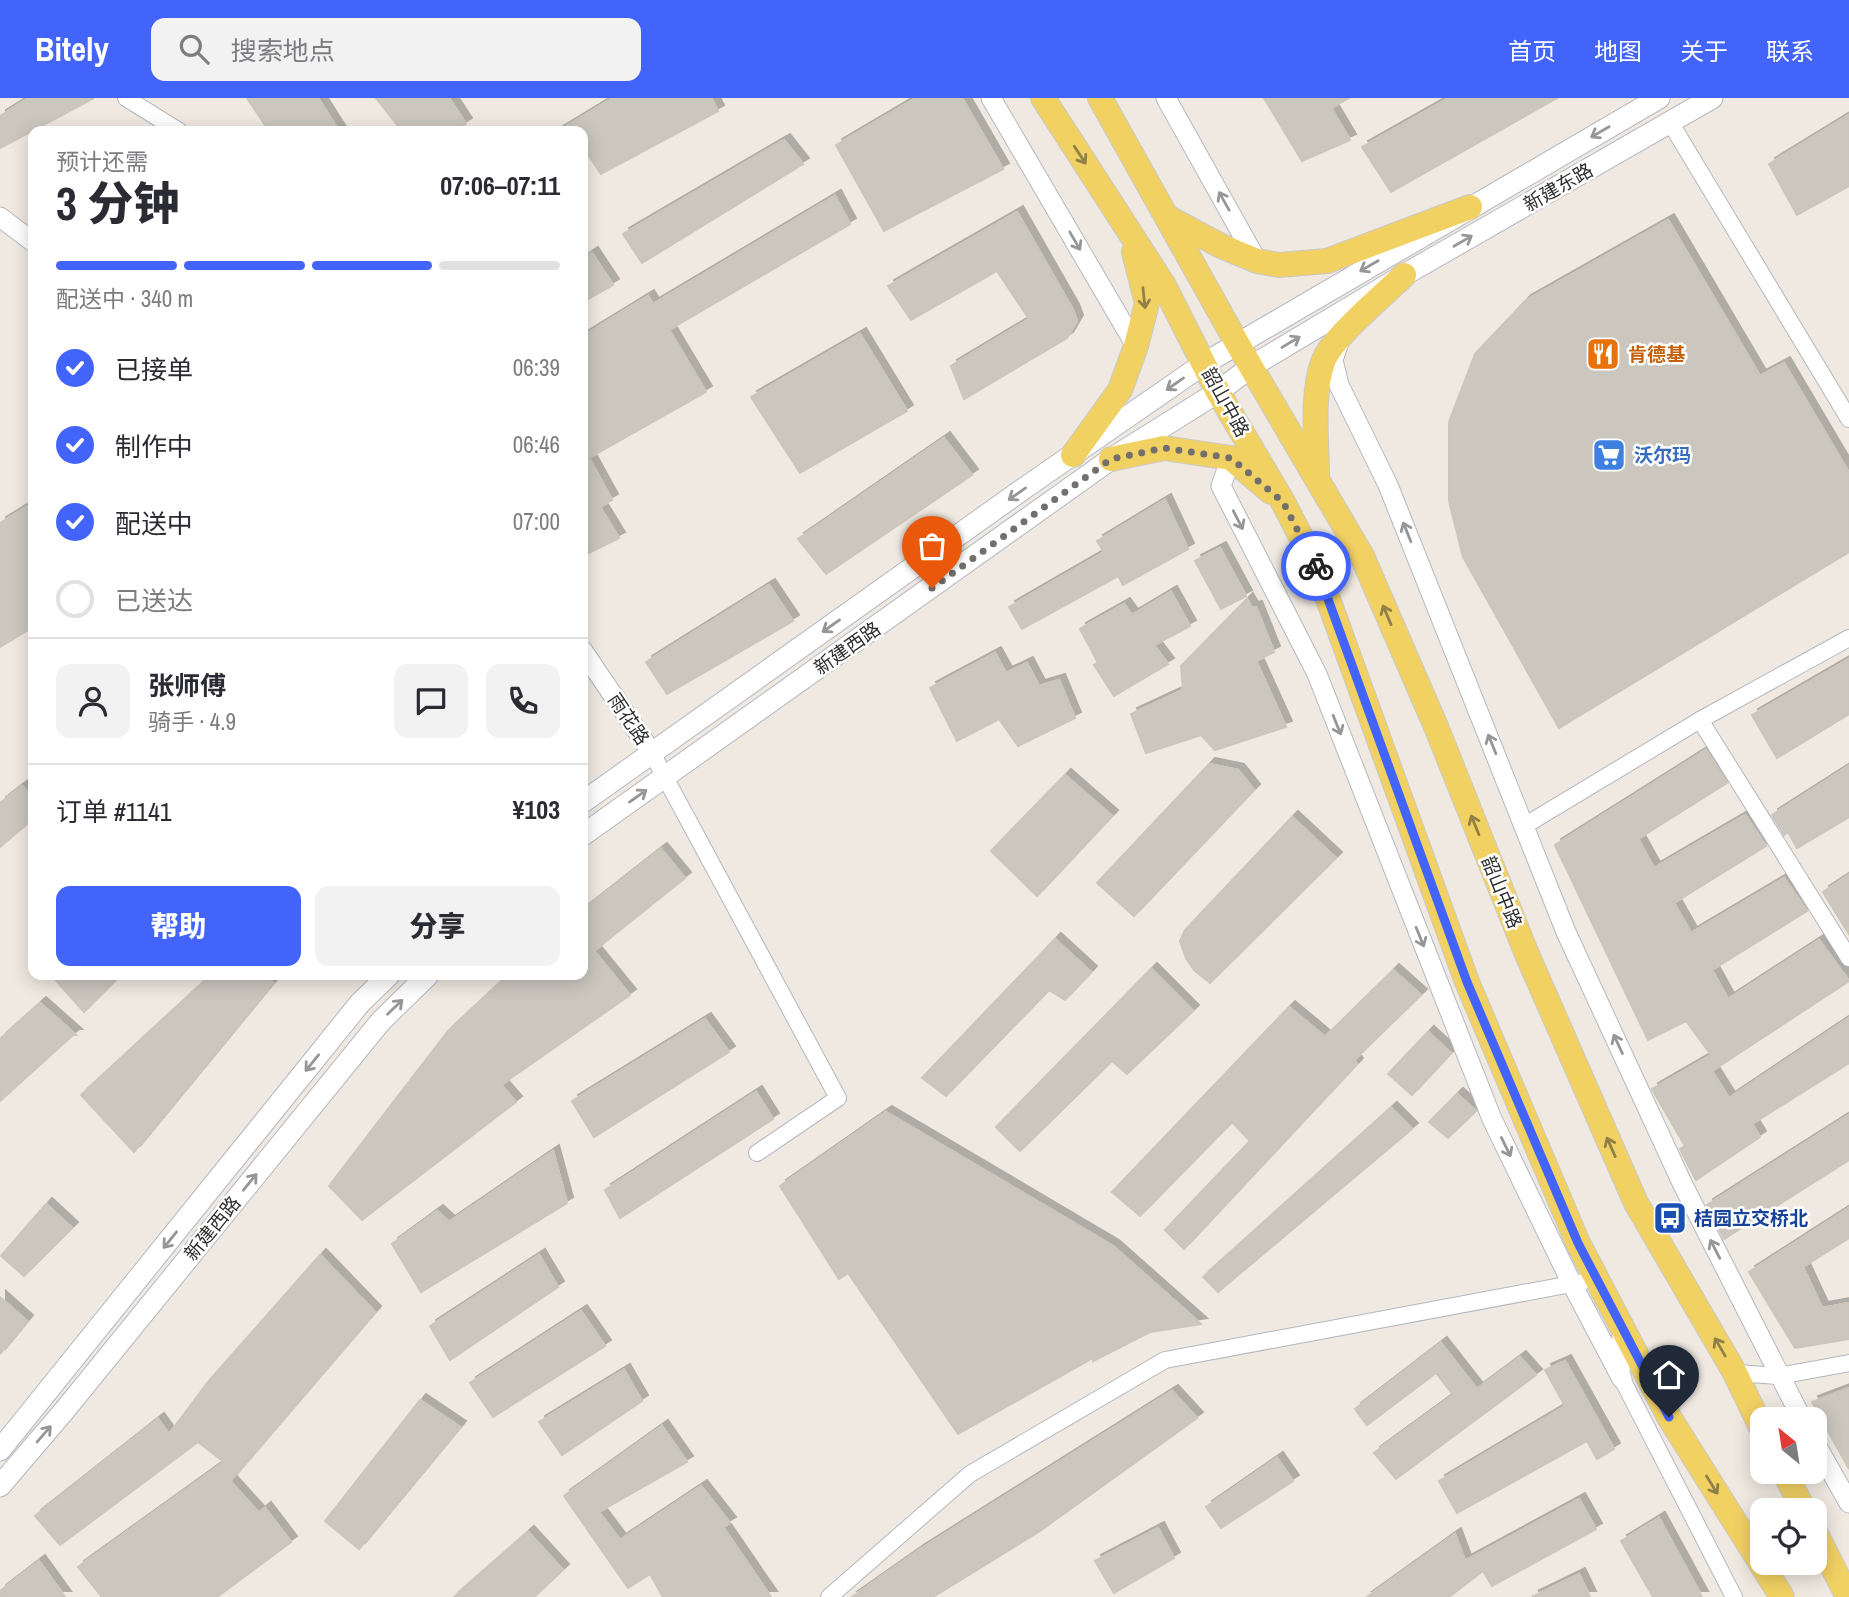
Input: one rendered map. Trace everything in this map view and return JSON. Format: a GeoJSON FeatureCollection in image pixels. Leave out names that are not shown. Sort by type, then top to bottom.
{"type":"FeatureCollection","features":[{"type":"Feature","properties":{"kind":"main road","name":"韶山中路"},"geometry":{"type":"LineString","coordinates":[[1043,98],[1163,284],[1218,392],[1283,502],[1316,566],[1467,982],[1578,1243],[1669,1417],[1775,1595]]}},
{"type":"Feature","properties":{"kind":"main road","name":"韶山中路"},"geometry":{"type":"LineString","coordinates":[[1100,98],[1237,343],[1363,556],[1437,729],[1526,952],[1636,1203],[1735,1373],[1751,1407]]}},
{"type":"Feature","properties":{"kind":"main road","name":"新建东路"},"geometry":{"type":"LineString","coordinates":[[1237,343],[1659,98]]}},
{"type":"Feature","properties":{"kind":"main road","name":"新建东路"},"geometry":{"type":"LineString","coordinates":[[1253,366],[1404,275],[1712,98]]}},
{"type":"Feature","properties":{"kind":"main road"},"geometry":{"type":"LineString","coordinates":[[1167,217],[1221,246],[1256,261],[1279,265],[1327,261],[1470,207]]}},
{"type":"Feature","properties":{"kind":"main road"},"geometry":{"type":"LineString","coordinates":[[1073,456],[1120,390],[1136,346],[1147,303],[1129,232]]}},
{"type":"Feature","properties":{"kind":"main road"},"geometry":{"type":"LineString","coordinates":[[1317,477],[1317,387],[1324,360],[1340,337],[1404,275]]}},
{"type":"Feature","properties":{"kind":"main road","name":"新建西路"},"geometry":{"type":"LineString","coordinates":[[588,798],[1237,343]]}},
{"type":"Feature","properties":{"kind":"main road","name":"新建西路"},"geometry":{"type":"LineString","coordinates":[[588,831],[1111,459],[1218,392],[1253,366]]}},
{"type":"Feature","properties":{"kind":"main road"},"geometry":{"type":"LineString","coordinates":[[1111,459],[1164,448],[1231,458],[1283,502]]}},
{"type":"Feature","properties":{"kind":"main road","name":"新建西路"},"geometry":{"type":"LineString","coordinates":[[0,1450],[360,1003],[384,980]]}},
{"type":"Feature","properties":{"kind":"main road","name":"新建西路"},"geometry":{"type":"LineString","coordinates":[[0,1486],[381,1021],[423,980]]}},
{"type":"Feature","properties":{"kind":"main road"},"geometry":{"type":"LineString","coordinates":[[1827,1556],[1848,1597]]}},
{"type":"Feature","properties":{"kind":"street"},"geometry":{"type":"LineString","coordinates":[[125,98],[171,126]]}},
{"type":"Feature","properties":{"kind":"street"},"geometry":{"type":"LineString","coordinates":[[991,98],[1136,346]]}},
{"type":"Feature","properties":{"kind":"street"},"geometry":{"type":"LineString","coordinates":[[1166,98],[1256,261]]}},
{"type":"Feature","properties":{"kind":"street"},"geometry":{"type":"LineString","coordinates":[[1670,122],[1849,419]]}},
{"type":"Feature","properties":{"kind":"street"},"geometry":{"type":"LineString","coordinates":[[0,217],[28,238]]}},
{"type":"Feature","properties":{"kind":"street"},"geometry":{"type":"LineString","coordinates":[[1340,337],[1333,360],[1339,385],[1388,485],[1566,932],[1683,1185],[1796,1407]]}},
{"type":"Feature","properties":{"kind":"street"},"geometry":{"type":"LineString","coordinates":[[1231,458],[1221,486],[1317,674],[1492,1119],[1572,1284],[1734,1597]]}},
{"type":"Feature","properties":{"kind":"street"},"geometry":{"type":"LineString","coordinates":[[1524,826],[1700,720],[1849,638]]}},
{"type":"Feature","properties":{"kind":"street","name":"雨花路"},"geometry":{"type":"LineString","coordinates":[[588,658],[652,753]]}},
{"type":"Feature","properties":{"kind":"street"},"geometry":{"type":"LineString","coordinates":[[1700,720],[1849,958]]}},
{"type":"Feature","properties":{"kind":"street"},"geometry":{"type":"LineString","coordinates":[[652,753],[838,1098],[757,1153]]}},
{"type":"Feature","properties":{"kind":"street"},"geometry":{"type":"LineString","coordinates":[[829,1597],[970,1474],[1165,1360],[1597,1279]]}},
{"type":"Feature","properties":{"kind":"street"},"geometry":{"type":"LineString","coordinates":[[1620,1323],[1622,1379]]}},
{"type":"Feature","properties":{"kind":"street"},"geometry":{"type":"LineString","coordinates":[[1735,1373],[1779,1376],[1849,1363]]}},
{"type":"Feature","properties":{"kind":"street"},"geometry":{"type":"LineString","coordinates":[[1827,1464],[1849,1503]]}},
{"type":"Feature","properties":{"kind":"building"},"geometry":{"type":"Polygon","coordinates":[[[29,98],[94,98],[41,126],[28,126],[28,133],[0,148],[0,116],[29,98]]]}},
{"type":"Feature","properties":{"kind":"building"},"geometry":{"type":"Polygon","coordinates":[[[247,98],[318,98],[336,126],[266,126],[247,98]]]}},
{"type":"Feature","properties":{"kind":"building"},"geometry":{"type":"Polygon","coordinates":[[[376,98],[449,98],[466,124],[463,126],[398,126],[376,98]]]}},
{"type":"Feature","properties":{"kind":"building"},"geometry":{"type":"Polygon","coordinates":[[[613,98],[711,98],[718,111],[601,174],[588,154],[588,126],[567,126],[613,98]]]}},
{"type":"Feature","properties":{"kind":"building"},"geometry":{"type":"Polygon","coordinates":[[[916,98],[962,98],[1003,169],[884,231],[836,145],[916,98]]]}},
{"type":"Feature","properties":{"kind":"building"},"geometry":{"type":"Polygon","coordinates":[[[1264,98],[1349,98],[1331,108],[1350,140],[1302,161],[1264,98]]]}},
{"type":"Feature","properties":{"kind":"building"},"geometry":{"type":"Polygon","coordinates":[[[1449,98],[1557,98],[1391,192],[1362,147],[1449,98]]]}},
{"type":"Feature","properties":{"kind":"building"},"geometry":{"type":"Polygon","coordinates":[[[1849,115],[1849,186],[1797,215],[1769,164],[1849,115]]]}},
{"type":"Feature","properties":{"kind":"building"},"geometry":{"type":"Polygon","coordinates":[[[784,140],[803,164],[642,263],[623,234],[784,140]]]}},
{"type":"Feature","properties":{"kind":"building"},"geometry":{"type":"Polygon","coordinates":[[[835,196],[850,224],[669,330],[706,392],[589,458],[612,500],[600,507],[619,538],[588,554],[588,333],[648,296],[653,304],[835,196]]]}},
{"type":"Feature","properties":{"kind":"building"},"geometry":{"type":"Polygon","coordinates":[[[1017,212],[1077,321],[1067,338],[964,399],[951,366],[1029,319],[997,271],[911,320],[888,286],[1017,212]]]}},
{"type":"Feature","properties":{"kind":"building"},"geometry":{"type":"Polygon","coordinates":[[[1668,220],[1760,376],[1784,363],[1849,473],[1849,552],[1559,728],[1463,557],[1449,501],[1449,422],[1475,354],[1525,301],[1668,220]]]}},
{"type":"Feature","properties":{"kind":"building"},"geometry":{"type":"Polygon","coordinates":[[[592,253],[613,285],[588,299],[588,256],[592,253]]]}},
{"type":"Feature","properties":{"kind":"building"},"geometry":{"type":"Polygon","coordinates":[[[860,334],[907,411],[800,473],[751,397],[860,334]]]}},
{"type":"Feature","properties":{"kind":"building"},"geometry":{"type":"Polygon","coordinates":[[[944,438],[972,475],[826,574],[798,539],[944,438]]]}},
{"type":"Feature","properties":{"kind":"building"},"geometry":{"type":"Polygon","coordinates":[[[1165,500],[1188,549],[1123,585],[1118,576],[1022,629],[1009,607],[1104,552],[1097,541],[1165,500]]]}},
{"type":"Feature","properties":{"kind":"building"},"geometry":{"type":"Polygon","coordinates":[[[28,506],[28,630],[0,647],[0,523],[28,506]]]}},
{"type":"Feature","properties":{"kind":"building"},"geometry":{"type":"Polygon","coordinates":[[[1220,548],[1246,596],[1221,609],[1195,561],[1220,548]]]}},
{"type":"Feature","properties":{"kind":"building"},"geometry":{"type":"Polygon","coordinates":[[[769,585],[793,621],[667,694],[646,662],[769,585]]]}},
{"type":"Feature","properties":{"kind":"building"},"geometry":{"type":"Polygon","coordinates":[[[1171,592],[1190,626],[1154,645],[1168,664],[1114,696],[1094,665],[1098,663],[1080,629],[1124,604],[1132,615],[1171,592]]]}},
{"type":"Feature","properties":{"kind":"building"},"geometry":{"type":"Polygon","coordinates":[[[1247,599],[1252,608],[1256,607],[1274,652],[1256,661],[1286,727],[1215,750],[1201,735],[1146,753],[1131,714],[1183,690],[1181,666],[1247,599]]]}},
{"type":"Feature","properties":{"kind":"building"},"geometry":{"type":"Polygon","coordinates":[[[995,653],[1006,673],[1027,663],[1039,686],[1059,680],[1075,718],[1018,746],[999,719],[957,741],[930,688],[995,653]]]}},
{"type":"Feature","properties":{"kind":"building"},"geometry":{"type":"Polygon","coordinates":[[[1849,659],[1849,714],[1777,758],[1752,715],[1849,659]]]}},
{"type":"Feature","properties":{"kind":"building"},"geometry":{"type":"Polygon","coordinates":[[[1706,750],[1727,783],[1638,839],[1654,868],[1745,815],[1766,846],[1674,903],[1691,933],[1784,878],[1807,911],[1712,970],[1728,999],[1819,940],[1849,981],[1712,1071],[1729,1098],[1849,1018],[1849,1063],[1752,1124],[1760,1137],[1696,1180],[1680,1149],[1685,1146],[1652,1089],[1711,1055],[1686,1021],[1648,1040],[1555,845],[1706,750]]]}},
{"type":"Feature","properties":{"kind":"building"},"geometry":{"type":"Polygon","coordinates":[[[1209,764],[1238,770],[1254,790],[1134,916],[1097,883],[1209,764]]]}},
{"type":"Feature","properties":{"kind":"building"},"geometry":{"type":"Polygon","coordinates":[[[1849,766],[1849,817],[1797,848],[1788,832],[1784,835],[1772,815],[1849,766]]]}},
{"type":"Feature","properties":{"kind":"building"},"geometry":{"type":"Polygon","coordinates":[[[1065,775],[1112,816],[1037,896],[991,851],[1065,775]]]}},
{"type":"Feature","properties":{"kind":"building"},"geometry":{"type":"Polygon","coordinates":[[[22,786],[28,793],[28,823],[0,847],[0,803],[22,786]]]}},
{"type":"Feature","properties":{"kind":"building"},"geometry":{"type":"Polygon","coordinates":[[[1292,817],[1336,858],[1210,983],[1194,970],[1186,958],[1180,941],[1185,930],[1292,817]]]}},
{"type":"Feature","properties":{"kind":"building"},"geometry":{"type":"Polygon","coordinates":[[[661,849],[685,878],[594,951],[630,995],[501,1085],[516,1102],[362,1220],[329,1186],[448,1031],[503,980],[588,980],[588,906],[661,849]]]}},
{"type":"Feature","properties":{"kind":"building"},"geometry":{"type":"Polygon","coordinates":[[[1849,875],[1849,934],[1823,892],[1849,875]]]}},
{"type":"Feature","properties":{"kind":"building"},"geometry":{"type":"Polygon","coordinates":[[[1055,939],[1091,972],[1065,1000],[1049,990],[946,1096],[922,1078],[1055,939]]]}},
{"type":"Feature","properties":{"kind":"building"},"geometry":{"type":"Polygon","coordinates":[[[1151,969],[1193,1011],[1127,1074],[1112,1061],[1020,1151],[996,1127],[1151,969]]]}},
{"type":"Feature","properties":{"kind":"building"},"geometry":{"type":"Polygon","coordinates":[[[1393,970],[1421,995],[1354,1060],[1357,1064],[1184,1249],[1165,1230],[1250,1141],[1232,1122],[1140,1216],[1112,1192],[1289,1007],[1325,1037],[1393,970]]]}},
{"type":"Feature","properties":{"kind":"building"},"geometry":{"type":"Polygon","coordinates":[[[55,980],[116,980],[84,1012],[55,980]]]}},
{"type":"Feature","properties":{"kind":"building"},"geometry":{"type":"Polygon","coordinates":[[[206,980],[270,980],[273,983],[134,1152],[81,1095],[206,980]]]}},
{"type":"Feature","properties":{"kind":"building"},"geometry":{"type":"Polygon","coordinates":[[[40,1003],[76,1035],[0,1101],[0,1039],[40,1003]]]}},
{"type":"Feature","properties":{"kind":"building"},"geometry":{"type":"Polygon","coordinates":[[[705,1019],[729,1052],[594,1137],[572,1101],[705,1019]]]}},
{"type":"Feature","properties":{"kind":"building"},"geometry":{"type":"Polygon","coordinates":[[[1428,1032],[1451,1053],[1412,1095],[1388,1074],[1428,1032]]]}},
{"type":"Feature","properties":{"kind":"building"},"geometry":{"type":"Polygon","coordinates":[[[756,1092],[773,1119],[620,1218],[605,1190],[756,1092]]]}},
{"type":"Feature","properties":{"kind":"building"},"geometry":{"type":"Polygon","coordinates":[[[1457,1094],[1476,1111],[1448,1138],[1429,1122],[1457,1094]]]}},
{"type":"Feature","properties":{"kind":"building"},"geometry":{"type":"Polygon","coordinates":[[[1391,1108],[1412,1129],[1218,1292],[1203,1277],[1391,1108]]]}},
{"type":"Feature","properties":{"kind":"building"},"geometry":{"type":"Polygon","coordinates":[[[886,1112],[1113,1246],[1201,1324],[1150,1332],[1093,1361],[1093,1358],[958,1434],[848,1273],[839,1279],[780,1186],[886,1112]]]}},
{"type":"Feature","properties":{"kind":"building"},"geometry":{"type":"Polygon","coordinates":[[[1849,1115],[1849,1160],[1724,1239],[1707,1205],[1849,1115]]]}},
{"type":"Feature","properties":{"kind":"building"},"geometry":{"type":"Polygon","coordinates":[[[553,1151],[567,1203],[421,1292],[392,1244],[437,1211],[449,1222],[553,1151]]]}},
{"type":"Feature","properties":{"kind":"building"},"geometry":{"type":"Polygon","coordinates":[[[46,1204],[72,1228],[24,1276],[1,1256],[46,1204]]]}},
{"type":"Feature","properties":{"kind":"building"},"geometry":{"type":"Polygon","coordinates":[[[1849,1208],[1849,1238],[1803,1267],[1822,1308],[1849,1303],[1849,1339],[1795,1348],[1749,1272],[1849,1208]]]}},
{"type":"Feature","properties":{"kind":"building"},"geometry":{"type":"Polygon","coordinates":[[[320,1255],[375,1312],[230,1481],[259,1513],[265,1508],[291,1542],[217,1597],[102,1597],[78,1567],[224,1462],[198,1442],[60,1545],[35,1516],[158,1419],[169,1434],[208,1382],[320,1255]]]}},
{"type":"Feature","properties":{"kind":"building"},"geometry":{"type":"Polygon","coordinates":[[[539,1255],[558,1287],[450,1360],[430,1326],[539,1255]]]}},
{"type":"Feature","properties":{"kind":"building"},"geometry":{"type":"Polygon","coordinates":[[[0,1297],[27,1321],[0,1354],[0,1297]]]}},
{"type":"Feature","properties":{"kind":"building"},"geometry":{"type":"Polygon","coordinates":[[[581,1311],[605,1346],[493,1417],[470,1383],[581,1311]]]}},
{"type":"Feature","properties":{"kind":"building"},"geometry":{"type":"Polygon","coordinates":[[[1441,1343],[1477,1389],[1520,1357],[1536,1375],[1396,1479],[1374,1453],[1453,1395],[1436,1373],[1367,1425],[1355,1409],[1441,1343]]]}},
{"type":"Feature","properties":{"kind":"building"},"geometry":{"type":"Polygon","coordinates":[[[1565,1361],[1614,1449],[1597,1459],[1587,1441],[1457,1513],[1439,1481],[1565,1406],[1545,1370],[1565,1361]]]}},
{"type":"Feature","properties":{"kind":"building"},"geometry":{"type":"Polygon","coordinates":[[[624,1370],[642,1401],[562,1455],[539,1422],[624,1370]]]}},
{"type":"Feature","properties":{"kind":"building"},"geometry":{"type":"Polygon","coordinates":[[[1849,1388],[1849,1469],[1827,1429],[1827,1407],[1815,1407],[1812,1402],[1849,1388]]]}},
{"type":"Feature","properties":{"kind":"building"},"geometry":{"type":"Polygon","coordinates":[[[1172,1391],[1197,1418],[1040,1531],[933,1597],[852,1597],[919,1550],[1172,1391]]]}},
{"type":"Feature","properties":{"kind":"building"},"geometry":{"type":"Polygon","coordinates":[[[420,1400],[460,1427],[359,1549],[325,1521],[420,1400]]]}},
{"type":"Feature","properties":{"kind":"building"},"geometry":{"type":"Polygon","coordinates":[[[662,1426],[687,1462],[599,1512],[620,1540],[701,1486],[730,1523],[723,1527],[771,1597],[663,1597],[650,1574],[628,1588],[564,1496],[662,1426]]]}},
{"type":"Feature","properties":{"kind":"building"},"geometry":{"type":"Polygon","coordinates":[[[1277,1458],[1293,1481],[1221,1528],[1206,1507],[1277,1458]]]}},
{"type":"Feature","properties":{"kind":"building"},"geometry":{"type":"Polygon","coordinates":[[[1579,1499],[1596,1529],[1492,1586],[1483,1571],[1449,1597],[1367,1597],[1455,1534],[1465,1561],[1579,1499]]]}},
{"type":"Feature","properties":{"kind":"building"},"geometry":{"type":"Polygon","coordinates":[[[1659,1518],[1702,1597],[1653,1597],[1621,1541],[1659,1518]]]}},
{"type":"Feature","properties":{"kind":"building"},"geometry":{"type":"Polygon","coordinates":[[[1158,1528],[1174,1558],[1114,1593],[1095,1561],[1158,1528]]]}},
{"type":"Feature","properties":{"kind":"building"},"geometry":{"type":"Polygon","coordinates":[[[528,1532],[563,1570],[534,1597],[454,1597],[528,1532]]]}},
{"type":"Feature","properties":{"kind":"building"},"geometry":{"type":"Polygon","coordinates":[[[39,1561],[65,1597],[0,1597],[0,1591],[39,1561]]]}},
{"type":"Feature","properties":{"kind":"building"},"geometry":{"type":"Polygon","coordinates":[[[1579,1574],[1590,1597],[1532,1597],[1579,1574]]]}},
{"type":"Feature","properties":{"kind":"way so far"},"geometry":{"type":"LineString","coordinates":[[932,588],[1111,459],[1164,448],[1231,458],[1283,502],[1316,566]]}},
{"type":"Feature","properties":{"kind":"place","name":"肯德基"},"geometry":{"type":"Point","coordinates":[1603,354]}},
{"type":"Feature","properties":{"kind":"place","name":"沃尔玛"},"geometry":{"type":"Point","coordinates":[1609,455]}},
{"type":"Feature","properties":{"kind":"place","name":"桔园立交桥北"},"geometry":{"type":"Point","coordinates":[1670,1218]}},
{"type":"Feature","properties":{"kind":"route"},"geometry":{"type":"LineString","coordinates":[[1316,566],[1467,982],[1578,1243],[1669,1417]]}}]}
